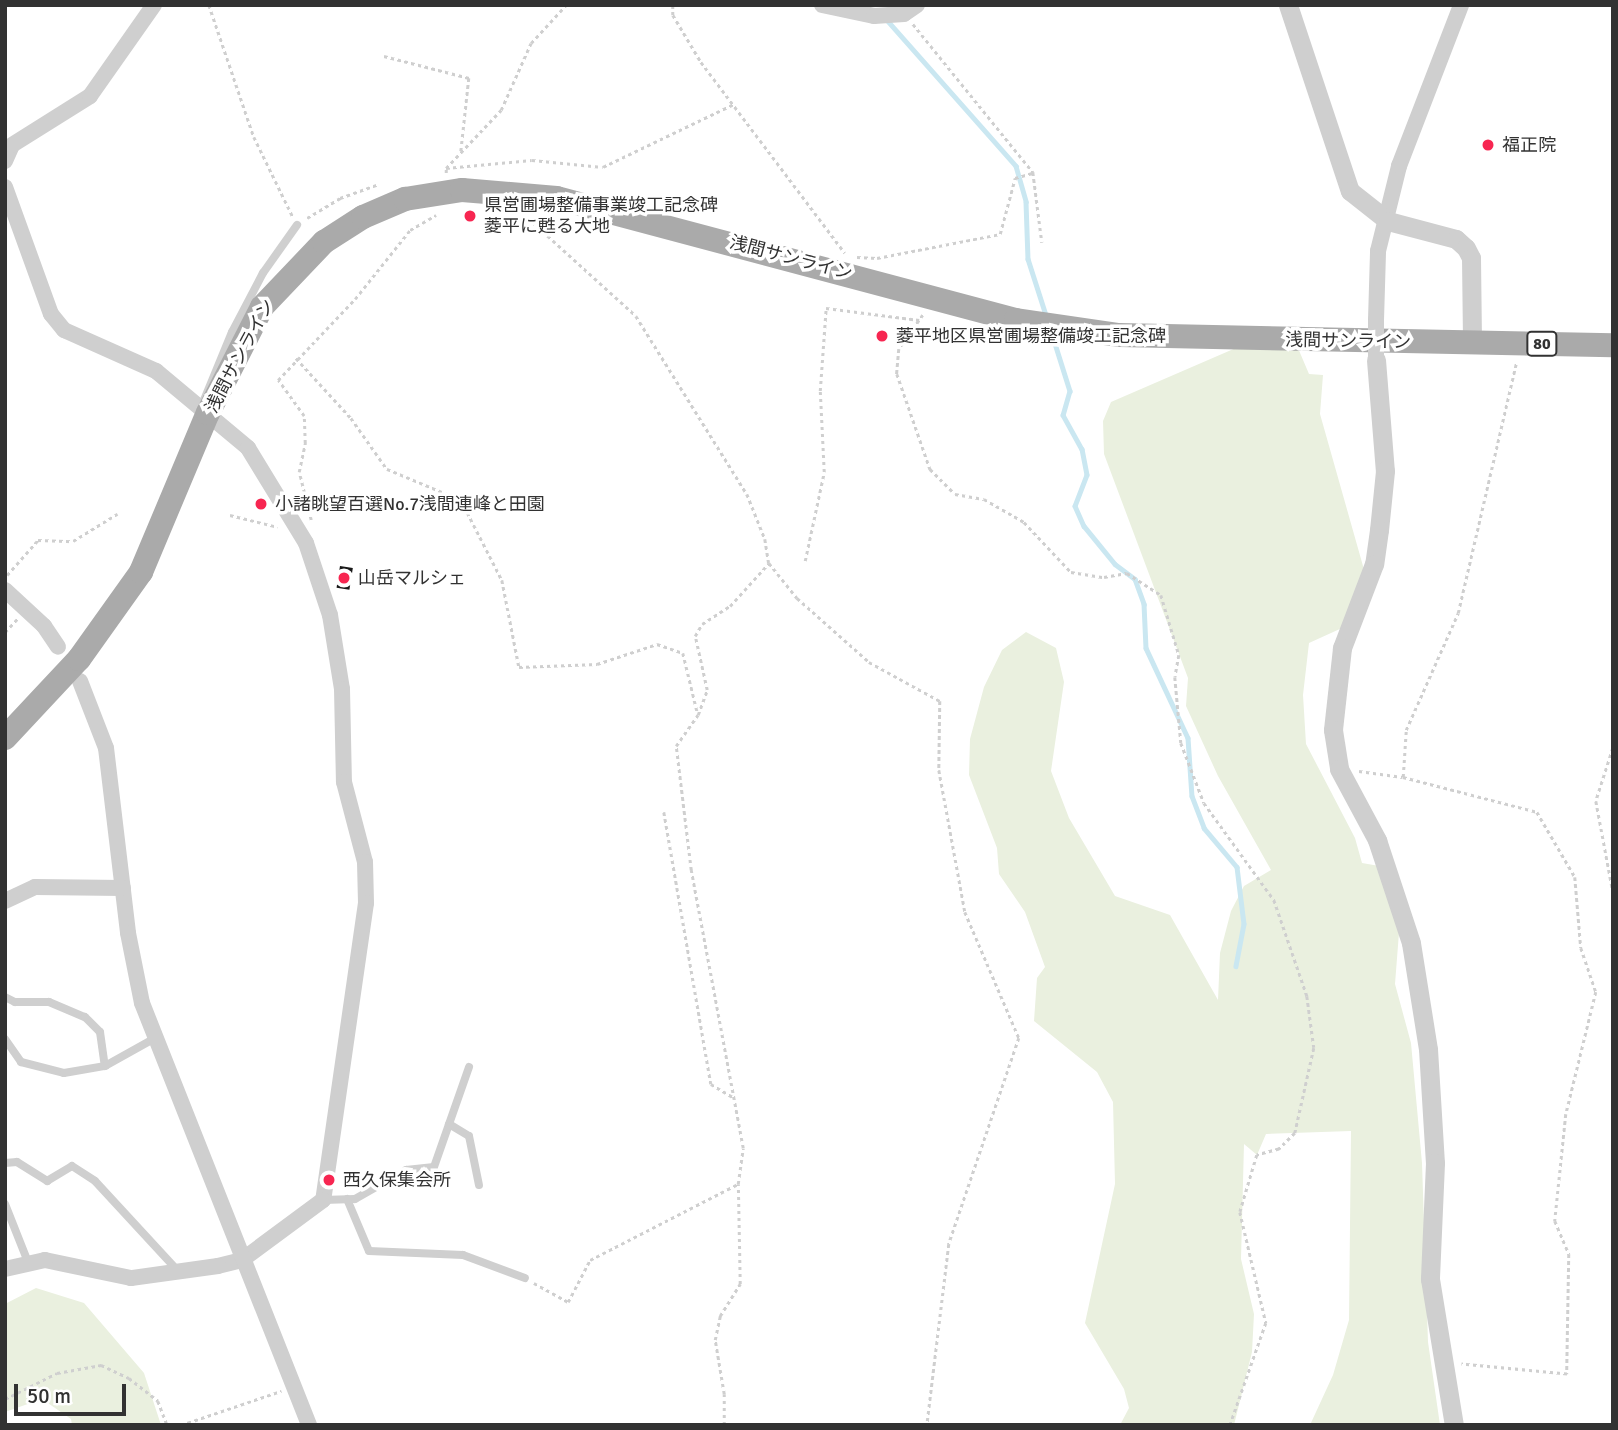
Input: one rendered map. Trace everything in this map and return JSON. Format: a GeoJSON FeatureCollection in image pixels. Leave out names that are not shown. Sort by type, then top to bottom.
{"type":"FeatureCollection","features":[{"type":"Feature","properties":{"kind":"main road","name":"浅間サンライン"},"geometry":{"type":"LineString","coordinates":[[5,738],[79,659],[141,572],[206,411],[262,307],[291,272],[324,242],[363,217],[405,200],[446,190],[499,191],[626,213],[1016,320],[1119,335],[1613,345]]}},
{"type":"Feature","properties":{"kind":"street"},"geometry":{"type":"LineString","coordinates":[[5,161],[12,145],[90,96],[154,5]]}},
{"type":"Feature","properties":{"kind":"street"},"geometry":{"type":"LineString","coordinates":[[822,5],[874,16],[910,10]]}},
{"type":"Feature","properties":{"kind":"street"},"geometry":{"type":"LineString","coordinates":[[1288,5],[1350,191],[1388,221],[1456,239],[1466,248],[1471,258],[1472,343]]}},
{"type":"Feature","properties":{"kind":"street"},"geometry":{"type":"LineString","coordinates":[[1454,1425],[1430,1279],[1435,1163],[1428,1049],[1411,943],[1377,840],[1339,769],[1333,730],[1342,648],[1374,564],[1385,471],[1376,360],[1378,251],[1388,221],[1399,166],[1461,5]]}},
{"type":"Feature","properties":{"kind":"street"},"geometry":{"type":"LineString","coordinates":[[5,187],[51,314],[64,330],[156,371],[248,447],[303,538],[330,615],[342,689],[344,782],[365,862],[366,903],[323,1200],[242,1260],[131,1278],[45,1260],[5,1269]]}},
{"type":"Feature","properties":{"kind":"street"},"geometry":{"type":"LineString","coordinates":[[5,590],[44,626],[58,647]]}},
{"type":"Feature","properties":{"kind":"street"},"geometry":{"type":"LineString","coordinates":[[80,681],[106,748],[123,888],[142,1003],[309,1425]]}},
{"type":"Feature","properties":{"kind":"street"},"geometry":{"type":"LineString","coordinates":[[5,901],[35,887],[123,888]]}},
{"type":"Feature","properties":{"kind":"lane"},"geometry":{"type":"LineString","coordinates":[[206,411],[205,389],[232,332],[263,274],[297,225]]}},
{"type":"Feature","properties":{"kind":"lane"},"geometry":{"type":"LineString","coordinates":[[5,997],[15,1002],[49,1002],[85,1017],[100,1032],[105,1066]]}},
{"type":"Feature","properties":{"kind":"lane"},"geometry":{"type":"LineString","coordinates":[[5,1039],[21,1062],[64,1073],[105,1066],[155,1038]]}},
{"type":"Feature","properties":{"kind":"lane"},"geometry":{"type":"LineString","coordinates":[[323,1200],[347,1199],[406,1170],[434,1167],[469,1067]]}},
{"type":"Feature","properties":{"kind":"lane"},"geometry":{"type":"LineString","coordinates":[[449,1124],[469,1136],[479,1185]]}},
{"type":"Feature","properties":{"kind":"lane"},"geometry":{"type":"LineString","coordinates":[[5,1163],[17,1162],[47,1181],[72,1166],[96,1181],[179,1272]]}},
{"type":"Feature","properties":{"kind":"lane"},"geometry":{"type":"LineString","coordinates":[[347,1199],[369,1251],[463,1255],[525,1278]]}},
{"type":"Feature","properties":{"kind":"lane"},"geometry":{"type":"LineString","coordinates":[[5,1204],[28,1262]]}},
{"type":"Feature","properties":{"kind":"path"},"geometry":{"type":"LineString","coordinates":[[209,5],[254,137],[297,225],[340,198],[379,184]]}},
{"type":"Feature","properties":{"kind":"path"},"geometry":{"type":"LineString","coordinates":[[461,152],[501,110],[531,43],[566,5]]}},
{"type":"Feature","properties":{"kind":"path"},"geometry":{"type":"LineString","coordinates":[[673,5],[673,15],[701,62],[847,256],[877,258],[999,234],[1015,178],[1033,173]]}},
{"type":"Feature","properties":{"kind":"path"},"geometry":{"type":"LineString","coordinates":[[910,10],[1033,173],[1042,242]]}},
{"type":"Feature","properties":{"kind":"path"},"geometry":{"type":"LineString","coordinates":[[230,515],[313,540],[309,502],[299,472],[306,443],[304,416],[278,380],[296,358],[355,299],[446,190],[461,152],[469,78],[384,56]]}},
{"type":"Feature","properties":{"kind":"path"},"geometry":{"type":"LineString","coordinates":[[446,190],[531,160],[603,167],[734,104]]}},
{"type":"Feature","properties":{"kind":"path"},"geometry":{"type":"LineString","coordinates":[[499,191],[636,316],[747,494],[765,539],[769,563],[797,598],[869,662],[940,701],[939,770],[965,912],[1019,1038],[949,1244],[927,1425]]}},
{"type":"Feature","properties":{"kind":"path"},"geometry":{"type":"LineString","coordinates":[[934,298],[898,349],[897,374],[930,469],[955,494],[984,499],[1024,522],[1071,572],[1104,578],[1127,573],[1161,595],[1179,655],[1175,677],[1181,743],[1204,803],[1274,900],[1307,996],[1314,1048],[1295,1133],[1279,1149],[1257,1155],[1240,1212],[1266,1323],[1230,1425]]}},
{"type":"Feature","properties":{"kind":"path"},"geometry":{"type":"LineString","coordinates":[[805,561],[824,472],[820,391],[826,309],[919,320]]}},
{"type":"Feature","properties":{"kind":"path"},"geometry":{"type":"LineString","coordinates":[[1403,777],[1406,730],[1458,613],[1521,344]]}},
{"type":"Feature","properties":{"kind":"path"},"geometry":{"type":"LineString","coordinates":[[296,358],[351,418],[387,469],[461,500],[502,580],[519,667],[597,664],[657,644],[683,653],[698,715]]}},
{"type":"Feature","properties":{"kind":"path"},"geometry":{"type":"LineString","coordinates":[[5,578],[38,540],[73,541],[117,514]]}},
{"type":"Feature","properties":{"kind":"path"},"geometry":{"type":"LineString","coordinates":[[724,1425],[724,1394],[715,1340],[720,1316],[740,1284],[738,1184],[743,1148],[691,870],[676,746],[698,715],[707,690],[695,636],[702,624],[730,606],[769,563]]}},
{"type":"Feature","properties":{"kind":"path"},"geometry":{"type":"LineString","coordinates":[[1613,748],[1596,801],[1613,892]]}},
{"type":"Feature","properties":{"kind":"path"},"geometry":{"type":"LineString","coordinates":[[1339,769],[1403,777],[1537,812],[1576,877],[1581,948],[1596,992],[1566,1114],[1555,1221],[1569,1254],[1567,1374],[1444,1363]]}},
{"type":"Feature","properties":{"kind":"path"},"geometry":{"type":"LineString","coordinates":[[664,812],[711,1084],[734,1098]]}},
{"type":"Feature","properties":{"kind":"path"},"geometry":{"type":"LineString","coordinates":[[525,1278],[568,1301],[590,1260],[738,1184]]}},
{"type":"Feature","properties":{"kind":"path"},"geometry":{"type":"LineString","coordinates":[[5,1399],[57,1373],[102,1365],[129,1378],[158,1401],[167,1425]]}},
{"type":"Feature","properties":{"kind":"path"},"geometry":{"type":"LineString","coordinates":[[181,1425],[296,1387]]}},
{"type":"Feature","properties":{"kind":"green space"},"geometry":{"type":"Polygon","coordinates":[[[1252,341],[1295,341],[1309,374],[1323,375],[1320,414],[1363,566],[1365,605],[1353,623],[1309,643],[1303,695],[1306,744],[1355,838],[1362,863],[1385,867],[1401,907],[1395,984],[1411,1043],[1422,1163],[1428,1342],[1440,1425],[1310,1425],[1333,1375],[1349,1320],[1351,1131],[1266,1134],[1257,1155],[1244,1144],[1241,1259],[1254,1314],[1252,1352],[1234,1425],[1120,1425],[1129,1408],[1124,1389],[1085,1323],[1115,1184],[1113,1102],[1097,1072],[1034,1021],[1037,978],[1045,967],[1025,912],[999,874],[997,848],[969,775],[970,739],[984,687],[1002,650],[1026,632],[1056,648],[1064,682],[1051,771],[1069,818],[1115,896],[1170,915],[1218,1000],[1220,953],[1231,911],[1244,886],[1271,870],[1218,776],[1186,706],[1188,678],[1104,454],[1103,421],[1111,402],[1252,341]]]}},
{"type":"Feature","properties":{"kind":"green space"},"geometry":{"type":"Polygon","coordinates":[[[36,1288],[84,1303],[144,1373],[161,1425],[72,1425],[71,1419],[42,1399],[5,1412],[5,1304],[36,1288]]]}},
{"type":"Feature","properties":{"kind":"building","name":"山岳マルシェ"},"geometry":{"type":"Polygon","coordinates":[[[340,566],[353,568],[349,590],[337,588],[340,566]]]}},
{"type":"Feature","properties":{"kind":"waterway"},"geometry":{"type":"LineString","coordinates":[[887,20],[1016,166],[1026,202],[1028,259],[1046,315]]}},
{"type":"Feature","properties":{"kind":"waterway"},"geometry":{"type":"LineString","coordinates":[[1052,334],[1070,391],[1063,415],[1082,449],[1087,475],[1075,506],[1084,526],[1115,564],[1135,579],[1144,604],[1146,648],[1188,738],[1192,796],[1204,828],[1237,867],[1244,924],[1236,966]]}},
{"type":"Feature","properties":{"kind":"place","name":"福正院"},"geometry":{"type":"Point","coordinates":[1488,145]}},
{"type":"Feature","properties":{"kind":"place","name":"県営圃場整備事業竣工記念碑 菱平に甦る大地"},"geometry":{"type":"Point","coordinates":[470,216]}},
{"type":"Feature","properties":{"kind":"place","name":"菱平地区県営圃場整備竣工記念碑"},"geometry":{"type":"Point","coordinates":[882,336]}},
{"type":"Feature","properties":{"kind":"place","name":"小諸眺望百選No.7浅間連峰と田園"},"geometry":{"type":"Point","coordinates":[261,504]}},
{"type":"Feature","properties":{"kind":"place","name":"山岳マルシェ"},"geometry":{"type":"Point","coordinates":[344,578]}},
{"type":"Feature","properties":{"kind":"place","name":"西久保集会所"},"geometry":{"type":"Point","coordinates":[329,1180]}}]}
